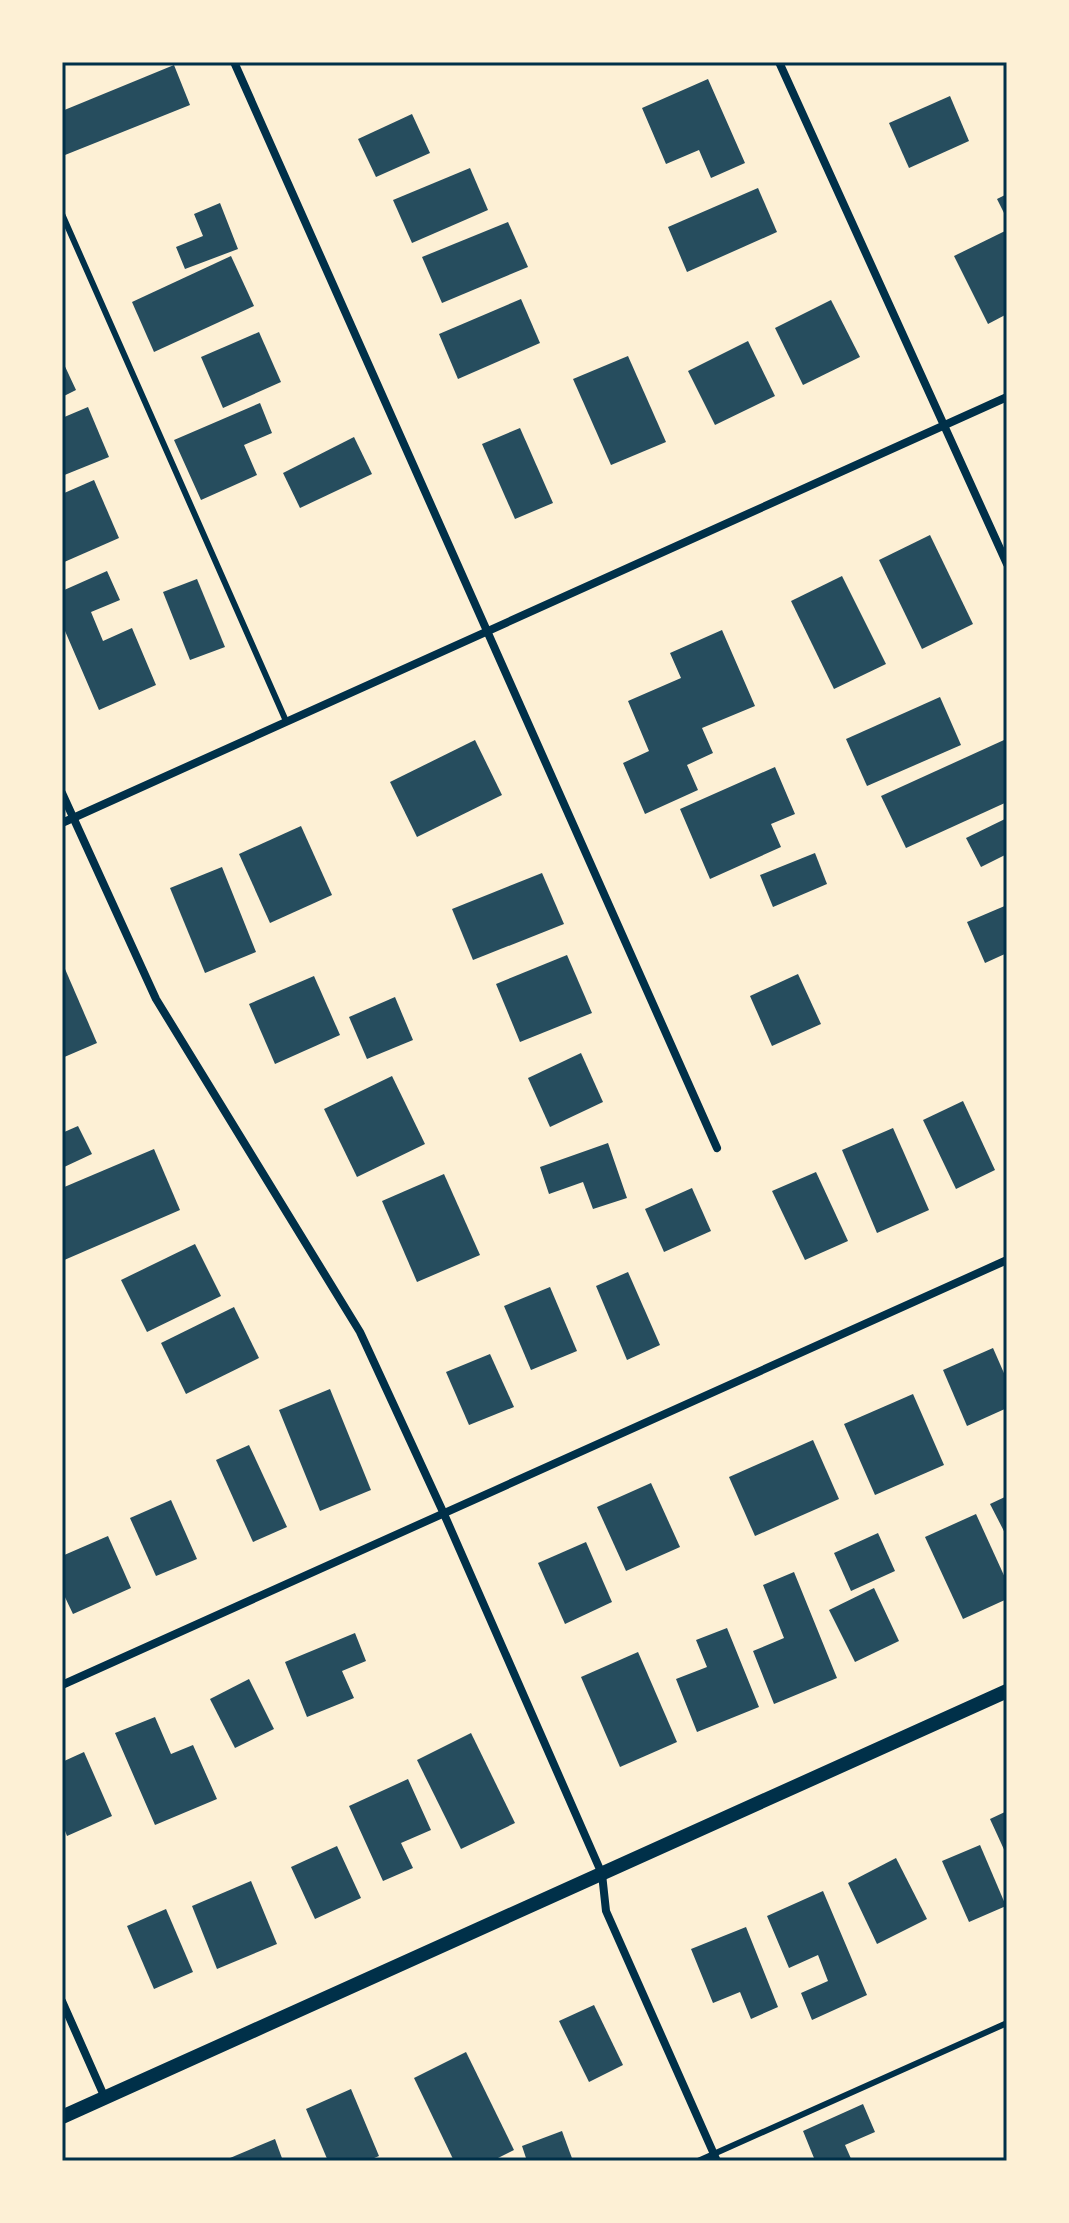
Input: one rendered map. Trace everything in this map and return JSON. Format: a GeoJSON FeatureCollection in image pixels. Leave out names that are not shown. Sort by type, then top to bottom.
{"type":"FeatureCollection","features":[{"type":"Feature","properties":{"kind":"street"},"geometry":{"type":"LineString","coordinates":[[234,62],[717,1148]]}},
{"type":"Feature","properties":{"kind":"street"},"geometry":{"type":"LineString","coordinates":[[779,62],[1007,564]]}},
{"type":"Feature","properties":{"kind":"street"},"geometry":{"type":"LineString","coordinates":[[62,823],[1007,397]]}},
{"type":"Feature","properties":{"kind":"street"},"geometry":{"type":"LineString","coordinates":[[62,793],[156,999],[360,1332],[444,1514],[602,1874],[606,1911],[715,2157]]}},
{"type":"Feature","properties":{"kind":"street"},"geometry":{"type":"LineString","coordinates":[[62,1685],[1007,1260]]}},
{"type":"Feature","properties":{"kind":"street"},"geometry":{"type":"LineString","coordinates":[[62,2117],[1007,1691]]}},
{"type":"Feature","properties":{"kind":"street"},"geometry":{"type":"LineString","coordinates":[[62,2001],[105,2098]]}},
{"type":"Feature","properties":{"kind":"lane"},"geometry":{"type":"LineString","coordinates":[[62,214],[286,721]]}},
{"type":"Feature","properties":{"kind":"lane"},"geometry":{"type":"LineString","coordinates":[[698,2161],[715,2157],[1007,2023]]}},
{"type":"Feature","properties":{"kind":"building"},"geometry":{"type":"Polygon","coordinates":[[[174,65],[190,105],[65,155],[62,147],[62,111],[174,65]]]}},
{"type":"Feature","properties":{"kind":"building"},"geometry":{"type":"Polygon","coordinates":[[[708,79],[745,163],[711,178],[699,150],[666,164],[642,108],[708,79]]]}},
{"type":"Feature","properties":{"kind":"building"},"geometry":{"type":"Polygon","coordinates":[[[950,96],[969,141],[909,168],[889,123],[950,96]]]}},
{"type":"Feature","properties":{"kind":"building"},"geometry":{"type":"Polygon","coordinates":[[[412,114],[430,153],[376,177],[358,139],[412,114]]]}},
{"type":"Feature","properties":{"kind":"building"},"geometry":{"type":"Polygon","coordinates":[[[470,168],[488,210],[412,243],[393,200],[470,168]]]}},
{"type":"Feature","properties":{"kind":"building"},"geometry":{"type":"Polygon","coordinates":[[[758,188],[777,232],[687,272],[668,227],[758,188]]]}},
{"type":"Feature","properties":{"kind":"building"},"geometry":{"type":"Polygon","coordinates":[[[1007,194],[1007,219],[997,199],[1007,194]]]}},
{"type":"Feature","properties":{"kind":"building"},"geometry":{"type":"Polygon","coordinates":[[[220,203],[238,249],[185,269],[176,247],[203,236],[194,214],[220,203]]]}},
{"type":"Feature","properties":{"kind":"building"},"geometry":{"type":"Polygon","coordinates":[[[508,222],[528,267],[442,303],[422,257],[508,222]]]}},
{"type":"Feature","properties":{"kind":"building"},"geometry":{"type":"Polygon","coordinates":[[[1005,231],[1007,314],[988,324],[954,256],[1005,231]]]}},
{"type":"Feature","properties":{"kind":"building"},"geometry":{"type":"Polygon","coordinates":[[[231,256],[254,306],[154,352],[132,302],[231,256]]]}},
{"type":"Feature","properties":{"kind":"building"},"geometry":{"type":"Polygon","coordinates":[[[521,299],[540,343],[458,379],[439,334],[521,299]]]}},
{"type":"Feature","properties":{"kind":"building"},"geometry":{"type":"Polygon","coordinates":[[[831,300],[860,357],[803,385],[775,328],[831,300]]]}},
{"type":"Feature","properties":{"kind":"building"},"geometry":{"type":"Polygon","coordinates":[[[259,332],[281,382],[223,408],[201,357],[259,332]]]}},
{"type":"Feature","properties":{"kind":"building"},"geometry":{"type":"Polygon","coordinates":[[[748,341],[775,396],[715,425],[688,371],[748,341]]]}},
{"type":"Feature","properties":{"kind":"building"},"geometry":{"type":"Polygon","coordinates":[[[628,356],[666,442],[611,465],[573,379],[628,356]]]}},
{"type":"Feature","properties":{"kind":"building"},"geometry":{"type":"Polygon","coordinates":[[[62,360],[76,390],[62,397],[62,360]]]}},
{"type":"Feature","properties":{"kind":"building"},"geometry":{"type":"Polygon","coordinates":[[[260,403],[272,433],[244,445],[257,475],[201,500],[174,440],[260,403]]]}},
{"type":"Feature","properties":{"kind":"building"},"geometry":{"type":"Polygon","coordinates":[[[88,407],[109,457],[62,476],[62,418],[88,407]]]}},
{"type":"Feature","properties":{"kind":"building"},"geometry":{"type":"Polygon","coordinates":[[[520,428],[553,503],[515,519],[482,444],[520,428]]]}},
{"type":"Feature","properties":{"kind":"building"},"geometry":{"type":"Polygon","coordinates":[[[354,437],[372,474],[300,508],[283,473],[354,437]]]}},
{"type":"Feature","properties":{"kind":"building"},"geometry":{"type":"Polygon","coordinates":[[[94,480],[119,538],[62,563],[62,494],[94,480]]]}},
{"type":"Feature","properties":{"kind":"building"},"geometry":{"type":"Polygon","coordinates":[[[930,535],[973,624],[922,649],[879,560],[930,535]]]}},
{"type":"Feature","properties":{"kind":"building"},"geometry":{"type":"Polygon","coordinates":[[[107,571],[120,600],[91,612],[103,641],[132,628],[156,685],[99,710],[62,624],[62,591],[107,571]]]}},
{"type":"Feature","properties":{"kind":"building"},"geometry":{"type":"Polygon","coordinates":[[[842,576],[886,664],[834,689],[791,601],[842,576]]]}},
{"type":"Feature","properties":{"kind":"building"},"geometry":{"type":"Polygon","coordinates":[[[197,579],[225,647],[190,660],[163,592],[197,579]]]}},
{"type":"Feature","properties":{"kind":"building"},"geometry":{"type":"Polygon","coordinates":[[[722,630],[755,706],[702,728],[713,753],[687,765],[698,790],[645,814],[623,763],[649,751],[628,701],[681,678],[670,653],[722,630]]]}},
{"type":"Feature","properties":{"kind":"building"},"geometry":{"type":"Polygon","coordinates":[[[940,697],[961,745],[867,786],[846,739],[940,697]]]}},
{"type":"Feature","properties":{"kind":"building"},"geometry":{"type":"Polygon","coordinates":[[[475,740],[502,795],[417,837],[390,782],[475,740]]]}},
{"type":"Feature","properties":{"kind":"building"},"geometry":{"type":"Polygon","coordinates":[[[1004,740],[1007,748],[1007,802],[906,848],[881,796],[1004,740]]]}},
{"type":"Feature","properties":{"kind":"building"},"geometry":{"type":"Polygon","coordinates":[[[775,767],[795,814],[771,824],[781,847],[710,879],[680,809],[775,767]]]}},
{"type":"Feature","properties":{"kind":"building"},"geometry":{"type":"Polygon","coordinates":[[[1007,818],[1007,854],[981,867],[966,838],[1007,818]]]}},
{"type":"Feature","properties":{"kind":"building"},"geometry":{"type":"Polygon","coordinates":[[[301,826],[332,895],[270,923],[239,854],[301,826]]]}},
{"type":"Feature","properties":{"kind":"building"},"geometry":{"type":"Polygon","coordinates":[[[815,853],[827,884],[773,907],[760,875],[815,853]]]}},
{"type":"Feature","properties":{"kind":"building"},"geometry":{"type":"Polygon","coordinates":[[[222,867],[256,952],[205,973],[170,888],[222,867]]]}},
{"type":"Feature","properties":{"kind":"building"},"geometry":{"type":"Polygon","coordinates":[[[542,873],[564,924],[473,960],[452,909],[542,873]]]}},
{"type":"Feature","properties":{"kind":"building"},"geometry":{"type":"Polygon","coordinates":[[[1007,905],[1007,953],[985,963],[967,922],[1007,905]]]}},
{"type":"Feature","properties":{"kind":"building"},"geometry":{"type":"Polygon","coordinates":[[[567,955],[592,1013],[520,1042],[496,984],[567,955]]]}},
{"type":"Feature","properties":{"kind":"building"},"geometry":{"type":"Polygon","coordinates":[[[62,962],[97,1043],[62,1058],[62,962]]]}},
{"type":"Feature","properties":{"kind":"building"},"geometry":{"type":"Polygon","coordinates":[[[798,974],[821,1024],[772,1046],[750,996],[798,974]]]}},
{"type":"Feature","properties":{"kind":"building"},"geometry":{"type":"Polygon","coordinates":[[[314,976],[340,1035],[275,1064],[249,1004],[314,976]]]}},
{"type":"Feature","properties":{"kind":"building"},"geometry":{"type":"Polygon","coordinates":[[[395,997],[413,1040],[367,1059],[349,1017],[395,997]]]}},
{"type":"Feature","properties":{"kind":"building"},"geometry":{"type":"Polygon","coordinates":[[[581,1053],[603,1102],[550,1127],[528,1078],[581,1053]]]}},
{"type":"Feature","properties":{"kind":"building"},"geometry":{"type":"Polygon","coordinates":[[[392,1076],[425,1144],[357,1177],[324,1109],[392,1076]]]}},
{"type":"Feature","properties":{"kind":"building"},"geometry":{"type":"Polygon","coordinates":[[[963,1101],[995,1170],[956,1189],[923,1120],[963,1101]]]}},
{"type":"Feature","properties":{"kind":"building"},"geometry":{"type":"Polygon","coordinates":[[[78,1126],[92,1154],[62,1168],[62,1133],[78,1126]]]}},
{"type":"Feature","properties":{"kind":"building"},"geometry":{"type":"Polygon","coordinates":[[[893,1128],[929,1210],[877,1233],[842,1150],[893,1128]]]}},
{"type":"Feature","properties":{"kind":"building"},"geometry":{"type":"Polygon","coordinates":[[[608,1143],[627,1198],[593,1209],[583,1182],[549,1194],[540,1167],[608,1143]]]}},
{"type":"Feature","properties":{"kind":"building"},"geometry":{"type":"Polygon","coordinates":[[[154,1149],[180,1210],[62,1261],[62,1188],[154,1149]]]}},
{"type":"Feature","properties":{"kind":"building"},"geometry":{"type":"Polygon","coordinates":[[[816,1172],[848,1241],[805,1260],[772,1191],[816,1172]]]}},
{"type":"Feature","properties":{"kind":"building"},"geometry":{"type":"Polygon","coordinates":[[[444,1174],[480,1255],[417,1282],[382,1201],[444,1174]]]}},
{"type":"Feature","properties":{"kind":"building"},"geometry":{"type":"Polygon","coordinates":[[[692,1188],[711,1231],[664,1252],[645,1209],[692,1188]]]}},
{"type":"Feature","properties":{"kind":"building"},"geometry":{"type":"Polygon","coordinates":[[[195,1244],[221,1296],[147,1332],[121,1280],[195,1244]]]}},
{"type":"Feature","properties":{"kind":"building"},"geometry":{"type":"Polygon","coordinates":[[[628,1272],[660,1345],[627,1360],[596,1286],[628,1272]]]}},
{"type":"Feature","properties":{"kind":"building"},"geometry":{"type":"Polygon","coordinates":[[[550,1287],[577,1351],[531,1370],[504,1306],[550,1287]]]}},
{"type":"Feature","properties":{"kind":"building"},"geometry":{"type":"Polygon","coordinates":[[[234,1307],[259,1358],[186,1394],[161,1343],[234,1307]]]}},
{"type":"Feature","properties":{"kind":"building"},"geometry":{"type":"Polygon","coordinates":[[[993,1348],[1007,1380],[1007,1408],[967,1426],[943,1370],[993,1348]]]}},
{"type":"Feature","properties":{"kind":"building"},"geometry":{"type":"Polygon","coordinates":[[[490,1354],[514,1407],[469,1425],[446,1372],[490,1354]]]}},
{"type":"Feature","properties":{"kind":"building"},"geometry":{"type":"Polygon","coordinates":[[[330,1389],[371,1490],[320,1511],[279,1410],[330,1389]]]}},
{"type":"Feature","properties":{"kind":"building"},"geometry":{"type":"Polygon","coordinates":[[[913,1394],[944,1465],[875,1495],[844,1424],[913,1394]]]}},
{"type":"Feature","properties":{"kind":"building"},"geometry":{"type":"Polygon","coordinates":[[[813,1440],[839,1499],[755,1536],[729,1477],[813,1440]]]}},
{"type":"Feature","properties":{"kind":"building"},"geometry":{"type":"Polygon","coordinates":[[[249,1445],[287,1527],[253,1542],[216,1460],[249,1445]]]}},
{"type":"Feature","properties":{"kind":"building"},"geometry":{"type":"Polygon","coordinates":[[[651,1483],[680,1547],[626,1571],[597,1507],[651,1483]]]}},
{"type":"Feature","properties":{"kind":"building"},"geometry":{"type":"Polygon","coordinates":[[[1007,1496],[1007,1537],[990,1504],[1007,1496]]]}},
{"type":"Feature","properties":{"kind":"building"},"geometry":{"type":"Polygon","coordinates":[[[171,1500],[197,1559],[156,1576],[130,1518],[171,1500]]]}},
{"type":"Feature","properties":{"kind":"building"},"geometry":{"type":"Polygon","coordinates":[[[976,1514],[1007,1582],[1007,1599],[963,1619],[925,1537],[976,1514]]]}},
{"type":"Feature","properties":{"kind":"building"},"geometry":{"type":"Polygon","coordinates":[[[878,1533],[895,1571],[851,1591],[834,1553],[878,1533]]]}},
{"type":"Feature","properties":{"kind":"building"},"geometry":{"type":"Polygon","coordinates":[[[108,1536],[131,1588],[73,1614],[62,1591],[62,1556],[108,1536]]]}},
{"type":"Feature","properties":{"kind":"building"},"geometry":{"type":"Polygon","coordinates":[[[586,1542],[612,1602],[565,1624],[538,1563],[586,1542]]]}},
{"type":"Feature","properties":{"kind":"building"},"geometry":{"type":"Polygon","coordinates":[[[794,1572],[837,1678],[774,1704],[753,1651],[784,1638],[763,1585],[794,1572]]]}},
{"type":"Feature","properties":{"kind":"building"},"geometry":{"type":"Polygon","coordinates":[[[874,1588],[899,1641],[855,1662],[829,1610],[874,1588]]]}},
{"type":"Feature","properties":{"kind":"building"},"geometry":{"type":"Polygon","coordinates":[[[727,1628],[759,1707],[697,1732],[676,1679],[707,1667],[696,1640],[727,1628]]]}},
{"type":"Feature","properties":{"kind":"building"},"geometry":{"type":"Polygon","coordinates":[[[355,1633],[366,1661],[342,1671],[354,1698],[307,1717],[285,1662],[355,1633]]]}},
{"type":"Feature","properties":{"kind":"building"},"geometry":{"type":"Polygon","coordinates":[[[638,1652],[677,1742],[620,1767],[581,1677],[638,1652]]]}},
{"type":"Feature","properties":{"kind":"building"},"geometry":{"type":"Polygon","coordinates":[[[249,1679],[274,1729],[235,1748],[210,1699],[249,1679]]]}},
{"type":"Feature","properties":{"kind":"building"},"geometry":{"type":"Polygon","coordinates":[[[155,1717],[171,1754],[193,1745],[217,1799],[155,1825],[115,1733],[155,1717]]]}},
{"type":"Feature","properties":{"kind":"building"},"geometry":{"type":"Polygon","coordinates":[[[471,1733],[515,1823],[461,1849],[417,1760],[471,1733]]]}},
{"type":"Feature","properties":{"kind":"building"},"geometry":{"type":"Polygon","coordinates":[[[84,1752],[112,1816],[67,1836],[62,1823],[62,1762],[84,1752]]]}},
{"type":"Feature","properties":{"kind":"building"},"geometry":{"type":"Polygon","coordinates":[[[408,1779],[431,1830],[401,1843],[413,1868],[383,1881],[349,1806],[408,1779]]]}},
{"type":"Feature","properties":{"kind":"building"},"geometry":{"type":"Polygon","coordinates":[[[1007,1811],[1007,1856],[990,1819],[1007,1811]]]}},
{"type":"Feature","properties":{"kind":"building"},"geometry":{"type":"Polygon","coordinates":[[[980,1845],[1006,1906],[969,1922],[942,1861],[980,1845]]]}},
{"type":"Feature","properties":{"kind":"building"},"geometry":{"type":"Polygon","coordinates":[[[337,1846],[361,1898],[315,1919],[291,1867],[337,1846]]]}},
{"type":"Feature","properties":{"kind":"building"},"geometry":{"type":"Polygon","coordinates":[[[896,1858],[927,1919],[877,1944],[848,1883],[896,1858]]]}},
{"type":"Feature","properties":{"kind":"building"},"geometry":{"type":"Polygon","coordinates":[[[251,1881],[277,1944],[217,1969],[192,1906],[251,1881]]]}},
{"type":"Feature","properties":{"kind":"building"},"geometry":{"type":"Polygon","coordinates":[[[823,1891],[867,1995],[812,2020],[801,1993],[828,1981],[818,1955],[789,1968],[767,1916],[823,1891]]]}},
{"type":"Feature","properties":{"kind":"building"},"geometry":{"type":"Polygon","coordinates":[[[166,1909],[193,1972],[154,1989],[127,1926],[166,1909]]]}},
{"type":"Feature","properties":{"kind":"building"},"geometry":{"type":"Polygon","coordinates":[[[746,1927],[778,2007],[751,2019],[740,1992],[713,2003],[691,1949],[746,1927]]]}},
{"type":"Feature","properties":{"kind":"building"},"geometry":{"type":"Polygon","coordinates":[[[594,2005],[623,2065],[589,2082],[559,2021],[594,2005]]]}},
{"type":"Feature","properties":{"kind":"building"},"geometry":{"type":"Polygon","coordinates":[[[466,2052],[514,2150],[492,2161],[454,2161],[414,2078],[466,2052]]]}},
{"type":"Feature","properties":{"kind":"building"},"geometry":{"type":"Polygon","coordinates":[[[351,2089],[379,2156],[367,2161],[328,2161],[306,2109],[351,2089]]]}},
{"type":"Feature","properties":{"kind":"building"},"geometry":{"type":"Polygon","coordinates":[[[863,2104],[875,2132],[845,2145],[852,2161],[808,2161],[814,2158],[803,2131],[863,2104]]]}},
{"type":"Feature","properties":{"kind":"building"},"geometry":{"type":"Polygon","coordinates":[[[562,2131],[573,2161],[527,2161],[522,2146],[562,2131]]]}},
{"type":"Feature","properties":{"kind":"building"},"geometry":{"type":"Polygon","coordinates":[[[275,2139],[283,2161],[232,2161],[230,2158],[275,2139]]]}}]}
